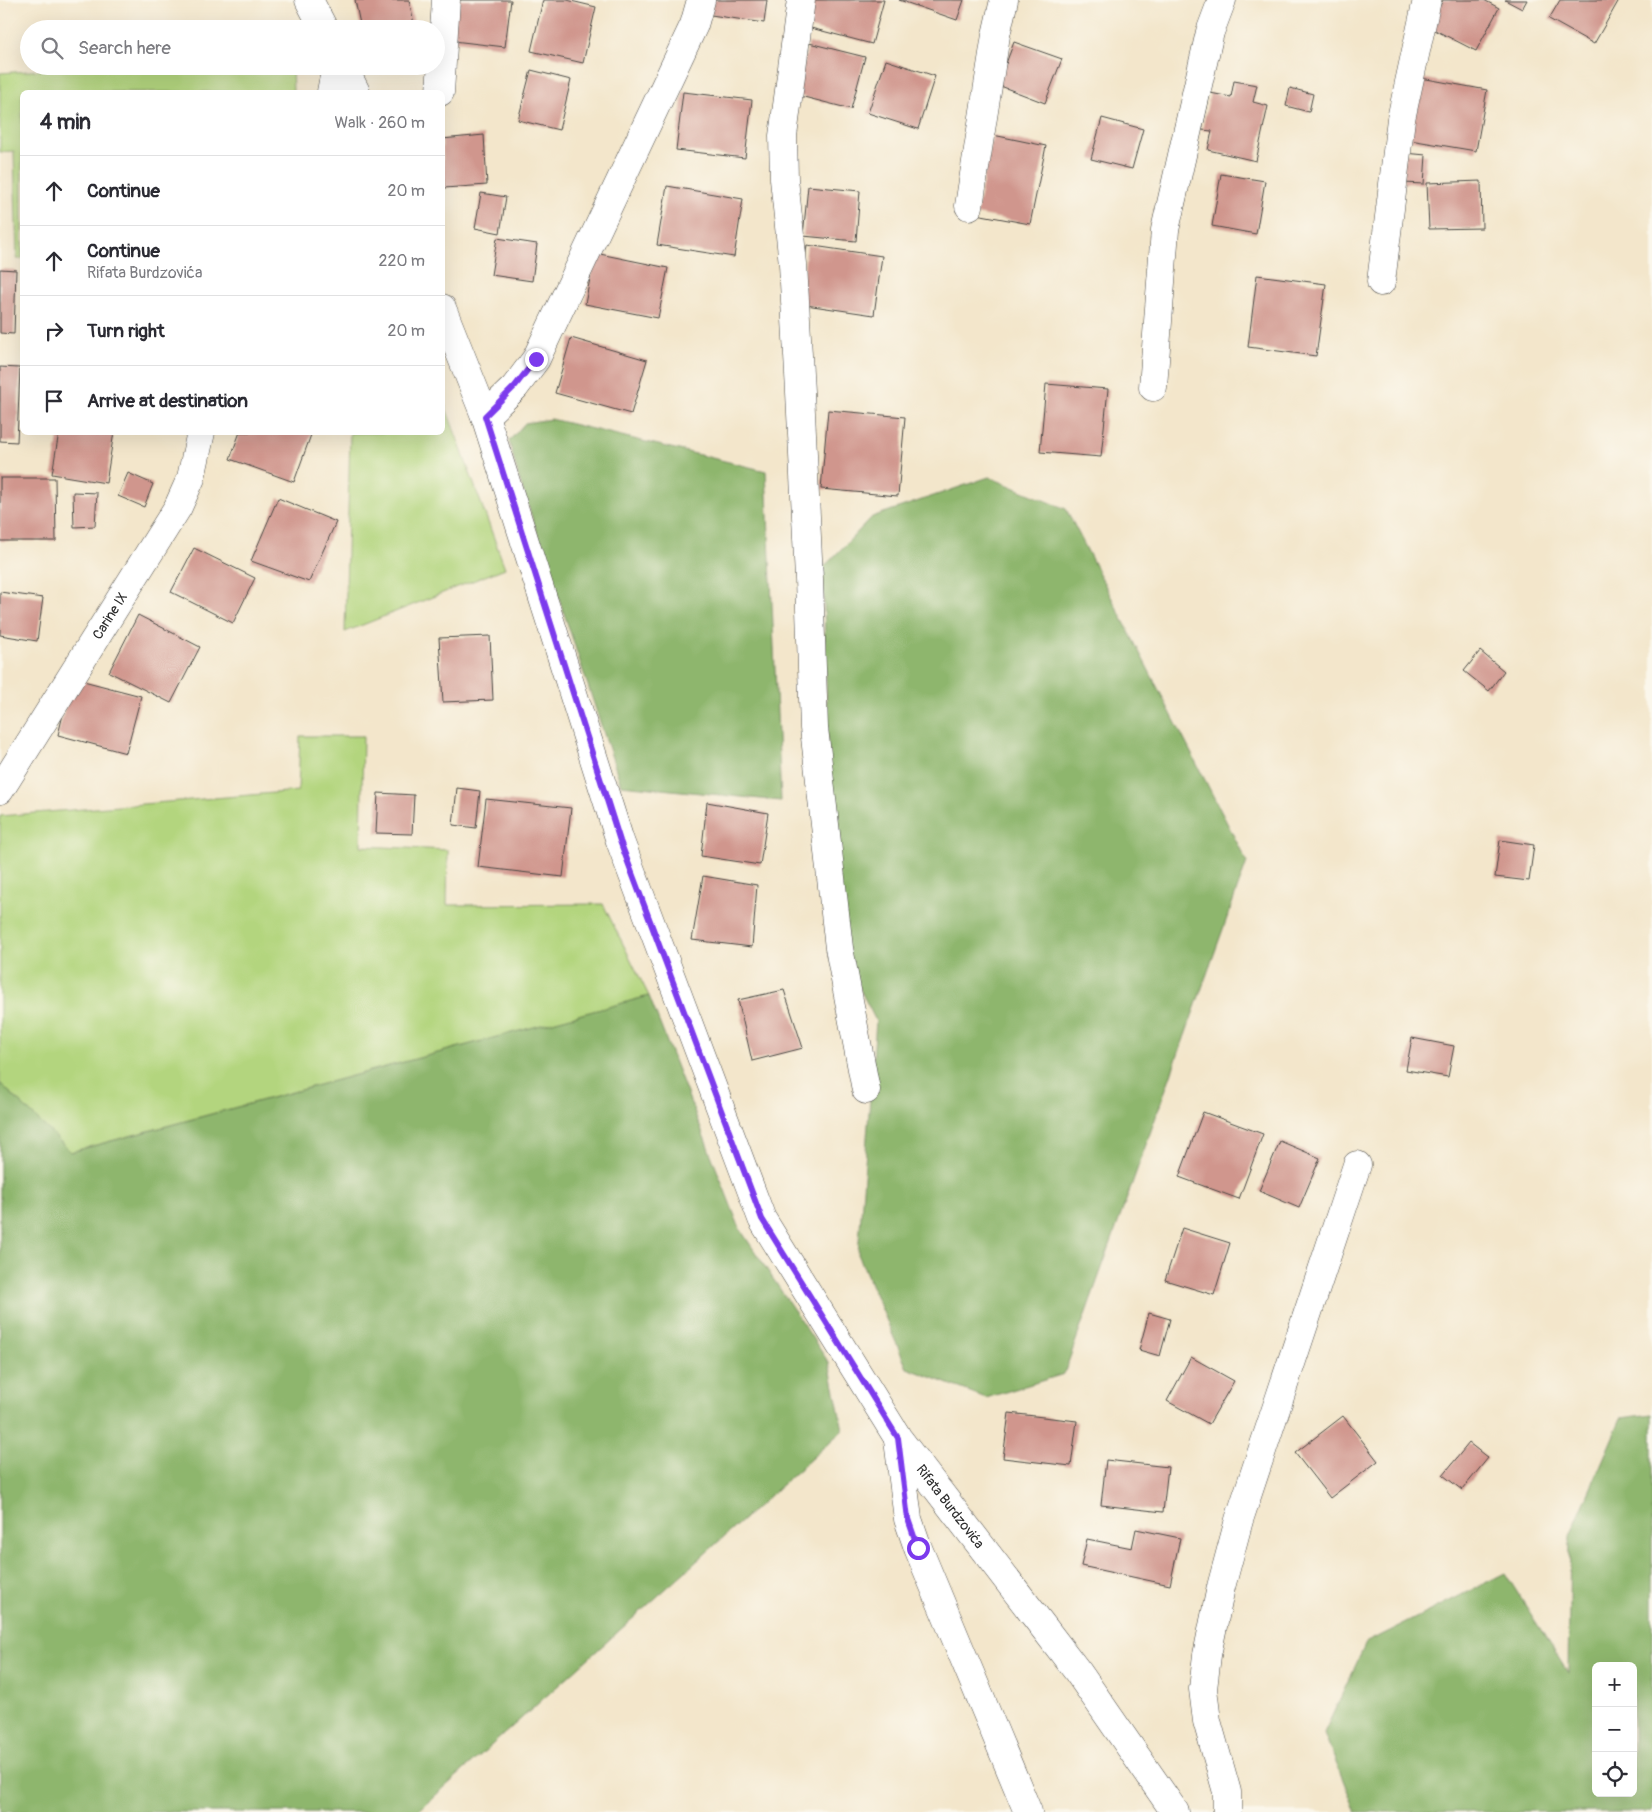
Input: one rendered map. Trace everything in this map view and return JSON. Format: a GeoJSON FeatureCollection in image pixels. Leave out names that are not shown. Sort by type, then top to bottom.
{"type":"FeatureCollection","features":[{"type":"Feature","properties":{"kind":"street"},"geometry":{"type":"LineString","coordinates":[[309,0],[319,20]]}},
{"type":"Feature","properties":{"kind":"street"},"geometry":{"type":"LineString","coordinates":[[445,20],[446,0]]}},
{"type":"Feature","properties":{"kind":"street"},"geometry":{"type":"LineString","coordinates":[[485,416],[515,386],[536,359],[694,25],[701,0]]}},
{"type":"Feature","properties":{"kind":"street"},"geometry":{"type":"LineString","coordinates":[[801,0],[783,145],[784,179],[793,264],[809,580],[814,728],[839,948],[866,1090]]}},
{"type":"Feature","properties":{"kind":"street"},"geometry":{"type":"LineString","coordinates":[[969,206],[996,35],[1004,0]]}},
{"type":"Feature","properties":{"kind":"street"},"geometry":{"type":"LineString","coordinates":[[1153,387],[1165,230],[1210,32],[1222,0]]}},
{"type":"Feature","properties":{"kind":"street"},"geometry":{"type":"LineString","coordinates":[[1381,282],[1401,119],[1427,0]]}},
{"type":"Feature","properties":{"kind":"street"},"geometry":{"type":"LineString","coordinates":[[331,90],[334,75]]}},
{"type":"Feature","properties":{"kind":"street"},"geometry":{"type":"LineString","coordinates":[[348,75],[355,90]]}},
{"type":"Feature","properties":{"kind":"street"},"geometry":{"type":"LineString","coordinates":[[440,90],[441,75]]}},
{"type":"Feature","properties":{"kind":"street","name":"Rifata Burdzovića"},"geometry":{"type":"LineString","coordinates":[[445,316],[485,416],[620,841],[762,1219],[898,1438],[1078,1672],[1175,1812]]}},
{"type":"Feature","properties":{"kind":"street","name":"Carine IX"},"geometry":{"type":"LineString","coordinates":[[0,790],[178,507],[191,478],[200,435]]}},
{"type":"Feature","properties":{"kind":"street"},"geometry":{"type":"LineString","coordinates":[[1227,1812],[1227,1792],[1207,1721],[1203,1689],[1209,1645],[1221,1587],[1239,1520],[1357,1165]]}},
{"type":"Feature","properties":{"kind":"street"},"geometry":{"type":"LineString","coordinates":[[898,1438],[908,1519],[918,1548],[1028,1812]]}},
{"type":"Feature","properties":{"kind":"green space"},"geometry":{"type":"Polygon","coordinates":[[[20,72],[20,75],[292,75],[293,90],[20,90],[20,259],[17,259],[14,151],[0,152],[0,73],[20,72]]]}},
{"type":"Feature","properties":{"kind":"green space"},"geometry":{"type":"Polygon","coordinates":[[[445,405],[505,568],[345,632],[350,435],[445,435],[445,405]]]}},
{"type":"Feature","properties":{"kind":"green space"},"geometry":{"type":"Polygon","coordinates":[[[551,419],[766,471],[781,801],[621,785],[518,475],[509,441],[525,423],[551,419]]]}},
{"type":"Feature","properties":{"kind":"green space"},"geometry":{"type":"Polygon","coordinates":[[[989,477],[1066,509],[1247,862],[1064,1374],[986,1398],[907,1368],[858,1254],[876,1021],[833,936],[823,568],[872,517],[989,477]]]}},
{"type":"Feature","properties":{"kind":"green space"},"geometry":{"type":"Polygon","coordinates":[[[300,736],[363,736],[361,846],[448,850],[447,905],[603,904],[649,996],[70,1152],[0,1083],[0,816],[298,791],[300,736]]]}},
{"type":"Feature","properties":{"kind":"green space"},"geometry":{"type":"Polygon","coordinates":[[[649,996],[740,1229],[829,1363],[843,1430],[417,1812],[0,1812],[0,1083],[71,1152],[649,996]]]}},
{"type":"Feature","properties":{"kind":"green space"},"geometry":{"type":"Polygon","coordinates":[[[1652,1414],[1652,1812],[1356,1812],[1324,1733],[1366,1643],[1505,1573],[1568,1673],[1570,1536],[1621,1418],[1652,1414]]]}},
{"type":"Feature","properties":{"kind":"building"},"geometry":{"type":"Polygon","coordinates":[[[355,0],[409,0],[413,20],[359,20],[355,0]]]}},
{"type":"Feature","properties":{"kind":"building"},"geometry":{"type":"Polygon","coordinates":[[[450,0],[511,0],[505,47],[445,40],[450,0]]]}},
{"type":"Feature","properties":{"kind":"building"},"geometry":{"type":"Polygon","coordinates":[[[543,0],[567,0],[596,7],[583,63],[531,51],[543,0]]]}},
{"type":"Feature","properties":{"kind":"building"},"geometry":{"type":"Polygon","coordinates":[[[713,0],[767,0],[764,23],[711,15],[713,0]]]}},
{"type":"Feature","properties":{"kind":"building"},"geometry":{"type":"Polygon","coordinates":[[[814,0],[884,0],[872,44],[807,27],[814,0]]]}},
{"type":"Feature","properties":{"kind":"building"},"geometry":{"type":"Polygon","coordinates":[[[899,0],[964,0],[957,20],[899,0]]]}},
{"type":"Feature","properties":{"kind":"building"},"geometry":{"type":"Polygon","coordinates":[[[1443,0],[1484,0],[1499,8],[1476,51],[1429,27],[1443,0]]]}},
{"type":"Feature","properties":{"kind":"building"},"geometry":{"type":"Polygon","coordinates":[[[1505,0],[1527,0],[1522,9],[1505,0]]]}},
{"type":"Feature","properties":{"kind":"building"},"geometry":{"type":"Polygon","coordinates":[[[1560,0],[1619,0],[1594,44],[1549,19],[1560,0]]]}},
{"type":"Feature","properties":{"kind":"building"},"geometry":{"type":"Polygon","coordinates":[[[1014,42],[1062,59],[1045,103],[998,85],[1014,42]]]}},
{"type":"Feature","properties":{"kind":"building"},"geometry":{"type":"Polygon","coordinates":[[[809,43],[865,57],[851,109],[796,95],[809,43]]]}},
{"type":"Feature","properties":{"kind":"building"},"geometry":{"type":"Polygon","coordinates":[[[886,60],[935,76],[918,129],[868,113],[886,60]]]}},
{"type":"Feature","properties":{"kind":"building"},"geometry":{"type":"Polygon","coordinates":[[[531,70],[571,80],[559,130],[518,120],[531,70]]]}},
{"type":"Feature","properties":{"kind":"building"},"geometry":{"type":"Polygon","coordinates":[[[1421,78],[1487,90],[1476,151],[1410,140],[1421,78]]]}},
{"type":"Feature","properties":{"kind":"building"},"geometry":{"type":"Polygon","coordinates":[[[1234,81],[1257,85],[1253,102],[1268,106],[1256,161],[1208,150],[1212,131],[1202,130],[1210,93],[1231,97],[1234,81]]]}},
{"type":"Feature","properties":{"kind":"building"},"geometry":{"type":"Polygon","coordinates":[[[1290,88],[1313,94],[1309,112],[1286,106],[1290,88]]]}},
{"type":"Feature","properties":{"kind":"building"},"geometry":{"type":"Polygon","coordinates":[[[683,92],[752,100],[745,158],[676,150],[683,92]]]}},
{"type":"Feature","properties":{"kind":"building"},"geometry":{"type":"Polygon","coordinates":[[[1102,118],[1143,129],[1132,169],[1091,159],[1102,118]]]}},
{"type":"Feature","properties":{"kind":"building"},"geometry":{"type":"Polygon","coordinates":[[[484,135],[487,185],[445,188],[445,139],[484,135]]]}},
{"type":"Feature","properties":{"kind":"building"},"geometry":{"type":"Polygon","coordinates":[[[993,135],[1046,146],[1030,224],[976,214],[993,135]]]}},
{"type":"Feature","properties":{"kind":"building"},"geometry":{"type":"Polygon","coordinates":[[[1405,153],[1426,155],[1424,184],[1403,183],[1405,153]]]}},
{"type":"Feature","properties":{"kind":"building"},"geometry":{"type":"Polygon","coordinates":[[[1221,174],[1265,181],[1256,234],[1212,226],[1221,174]]]}},
{"type":"Feature","properties":{"kind":"building"},"geometry":{"type":"Polygon","coordinates":[[[1481,181],[1482,228],[1429,229],[1427,183],[1481,181]]]}},
{"type":"Feature","properties":{"kind":"building"},"geometry":{"type":"Polygon","coordinates":[[[667,186],[743,199],[734,257],[657,245],[667,186]]]}},
{"type":"Feature","properties":{"kind":"building"},"geometry":{"type":"Polygon","coordinates":[[[808,186],[860,191],[856,241],[803,236],[808,186]]]}},
{"type":"Feature","properties":{"kind":"building"},"geometry":{"type":"Polygon","coordinates":[[[481,193],[506,197],[500,233],[475,228],[481,193]]]}},
{"type":"Feature","properties":{"kind":"building"},"geometry":{"type":"Polygon","coordinates":[[[497,238],[537,244],[532,281],[491,275],[497,238]]]}},
{"type":"Feature","properties":{"kind":"building"},"geometry":{"type":"Polygon","coordinates":[[[807,245],[882,256],[874,315],[799,304],[807,245]]]}},
{"type":"Feature","properties":{"kind":"building"},"geometry":{"type":"Polygon","coordinates":[[[595,253],[668,268],[658,318],[585,304],[595,253]]]}},
{"type":"Feature","properties":{"kind":"building"},"geometry":{"type":"Polygon","coordinates":[[[0,269],[16,270],[14,334],[0,333],[0,269]]]}},
{"type":"Feature","properties":{"kind":"building"},"geometry":{"type":"Polygon","coordinates":[[[1257,275],[1326,284],[1316,356],[1248,347],[1257,275]]]}},
{"type":"Feature","properties":{"kind":"building"},"geometry":{"type":"Polygon","coordinates":[[[571,338],[647,360],[631,414],[555,393],[571,338]]]}},
{"type":"Feature","properties":{"kind":"building"},"geometry":{"type":"Polygon","coordinates":[[[0,367],[20,368],[17,442],[0,441],[0,367]]]}},
{"type":"Feature","properties":{"kind":"building"},"geometry":{"type":"Polygon","coordinates":[[[1046,384],[1108,389],[1101,457],[1040,452],[1046,384]]]}},
{"type":"Feature","properties":{"kind":"building"},"geometry":{"type":"Polygon","coordinates":[[[828,410],[905,417],[898,496],[821,489],[828,410]]]}},
{"type":"Feature","properties":{"kind":"building"},"geometry":{"type":"Polygon","coordinates":[[[58,435],[114,435],[106,483],[52,474],[58,435]]]}},
{"type":"Feature","properties":{"kind":"building"},"geometry":{"type":"Polygon","coordinates":[[[239,435],[311,435],[294,482],[230,459],[239,435]]]}},
{"type":"Feature","properties":{"kind":"building"},"geometry":{"type":"Polygon","coordinates":[[[128,473],[153,484],[144,507],[118,496],[128,473]]]}},
{"type":"Feature","properties":{"kind":"building"},"geometry":{"type":"Polygon","coordinates":[[[0,478],[55,478],[56,541],[0,541],[0,478]]]}},
{"type":"Feature","properties":{"kind":"building"},"geometry":{"type":"Polygon","coordinates":[[[73,492],[97,493],[95,526],[74,527],[73,492]]]}},
{"type":"Feature","properties":{"kind":"building"},"geometry":{"type":"Polygon","coordinates":[[[278,498],[336,522],[309,582],[251,561],[278,498]]]}},
{"type":"Feature","properties":{"kind":"building"},"geometry":{"type":"Polygon","coordinates":[[[194,548],[255,578],[233,623],[171,592],[194,548]]]}},
{"type":"Feature","properties":{"kind":"building"},"geometry":{"type":"Polygon","coordinates":[[[0,592],[43,598],[37,641],[0,635],[0,592]]]}},
{"type":"Feature","properties":{"kind":"building"},"geometry":{"type":"Polygon","coordinates":[[[138,615],[200,647],[171,703],[109,672],[138,615]]]}},
{"type":"Feature","properties":{"kind":"building"},"geometry":{"type":"Polygon","coordinates":[[[490,636],[493,700],[443,702],[439,638],[490,636]]]}},
{"type":"Feature","properties":{"kind":"building"},"geometry":{"type":"Polygon","coordinates":[[[1480,651],[1504,671],[1489,691],[1464,671],[1480,651]]]}},
{"type":"Feature","properties":{"kind":"building"},"geometry":{"type":"Polygon","coordinates":[[[72,678],[141,696],[126,753],[58,735],[72,678]]]}},
{"type":"Feature","properties":{"kind":"building"},"geometry":{"type":"Polygon","coordinates":[[[457,788],[480,791],[476,828],[453,825],[457,788]]]}},
{"type":"Feature","properties":{"kind":"building"},"geometry":{"type":"Polygon","coordinates":[[[378,793],[414,795],[412,834],[376,833],[378,793]]]}},
{"type":"Feature","properties":{"kind":"building"},"geometry":{"type":"Polygon","coordinates":[[[486,799],[571,808],[563,877],[478,867],[486,799]]]}},
{"type":"Feature","properties":{"kind":"building"},"geometry":{"type":"Polygon","coordinates":[[[707,802],[768,813],[760,865],[701,856],[707,802]]]}},
{"type":"Feature","properties":{"kind":"building"},"geometry":{"type":"Polygon","coordinates":[[[1500,840],[1534,845],[1529,881],[1495,877],[1500,840]]]}},
{"type":"Feature","properties":{"kind":"building"},"geometry":{"type":"Polygon","coordinates":[[[703,876],[757,885],[752,947],[692,940],[703,876]]]}},
{"type":"Feature","properties":{"kind":"building"},"geometry":{"type":"Polygon","coordinates":[[[784,990],[803,1048],[752,1061],[738,1000],[784,990]]]}},
{"type":"Feature","properties":{"kind":"building"},"geometry":{"type":"Polygon","coordinates":[[[1412,1038],[1454,1046],[1448,1077],[1406,1070],[1412,1038]]]}},
{"type":"Feature","properties":{"kind":"building"},"geometry":{"type":"Polygon","coordinates":[[[1203,1112],[1263,1134],[1239,1199],[1179,1177],[1203,1112]]]}},
{"type":"Feature","properties":{"kind":"building"},"geometry":{"type":"Polygon","coordinates":[[[1280,1141],[1320,1158],[1299,1208],[1259,1191],[1280,1141]]]}},
{"type":"Feature","properties":{"kind":"building"},"geometry":{"type":"Polygon","coordinates":[[[1182,1228],[1230,1243],[1214,1295],[1165,1280],[1182,1228]]]}},
{"type":"Feature","properties":{"kind":"building"},"geometry":{"type":"Polygon","coordinates":[[[1149,1313],[1170,1319],[1160,1356],[1139,1350],[1149,1313]]]}},
{"type":"Feature","properties":{"kind":"building"},"geometry":{"type":"Polygon","coordinates":[[[1191,1357],[1234,1381],[1209,1424],[1167,1401],[1191,1357]]]}},
{"type":"Feature","properties":{"kind":"building"},"geometry":{"type":"Polygon","coordinates":[[[1009,1413],[1077,1421],[1071,1466],[1003,1458],[1009,1413]]]}},
{"type":"Feature","properties":{"kind":"building"},"geometry":{"type":"Polygon","coordinates":[[[1343,1416],[1378,1461],[1330,1498],[1295,1453],[1343,1416]]]}},
{"type":"Feature","properties":{"kind":"building"},"geometry":{"type":"Polygon","coordinates":[[[1469,1443],[1488,1458],[1462,1490],[1443,1475],[1469,1443]]]}},
{"type":"Feature","properties":{"kind":"building"},"geometry":{"type":"Polygon","coordinates":[[[1106,1460],[1168,1467],[1163,1512],[1101,1505],[1106,1460]]]}},
{"type":"Feature","properties":{"kind":"building"},"geometry":{"type":"Polygon","coordinates":[[[1136,1529],[1180,1538],[1170,1585],[1081,1566],[1087,1539],[1132,1548],[1136,1529]]]}},
{"type":"Feature","properties":{"kind":"route"},"geometry":{"type":"LineString","coordinates":[[536,359],[515,386],[485,416],[620,841],[762,1219],[898,1438],[908,1519],[918,1548]]}}]}
